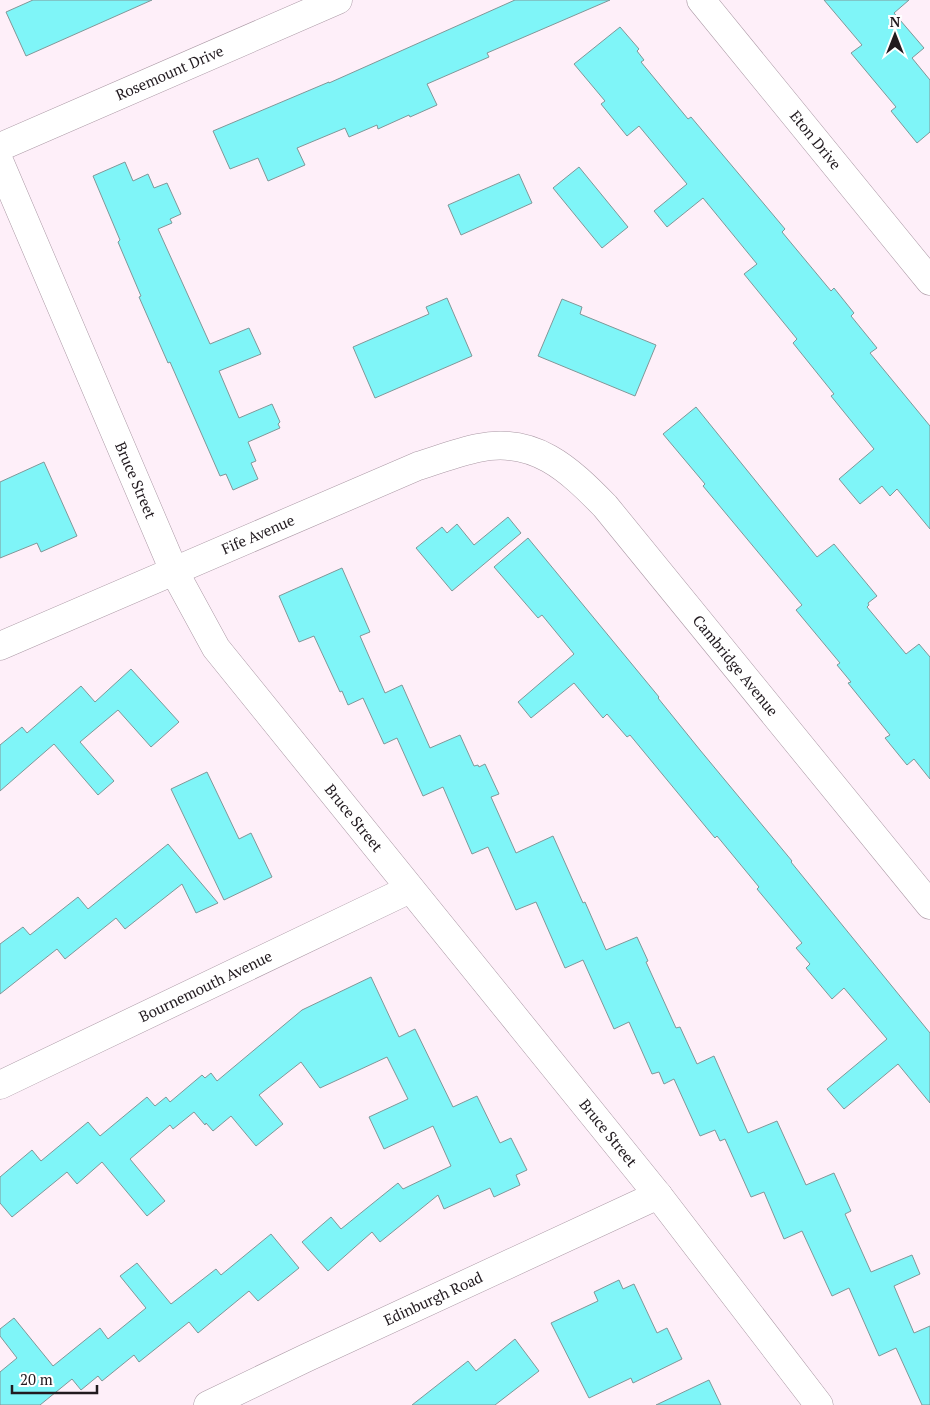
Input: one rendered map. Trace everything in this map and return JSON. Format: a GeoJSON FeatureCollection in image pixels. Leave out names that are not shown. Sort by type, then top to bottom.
{"type":"FeatureCollection","features":[{"type":"Feature","properties":{"kind":"street","name":"Rosemount Drive"},"geometry":{"type":"LineString","coordinates":[[0,147],[338,0]]}},
{"type":"Feature","properties":{"kind":"street","name":"Eton Drive"},"geometry":{"type":"LineString","coordinates":[[701,0],[930,281]]}},
{"type":"Feature","properties":{"kind":"street","name":"Bruce Street"},"geometry":{"type":"LineString","coordinates":[[0,163],[174,571],[216,648],[658,1195],[819,1405]]}},
{"type":"Feature","properties":{"kind":"street","name":"Fife Avenue"},"geometry":{"type":"LineString","coordinates":[[0,646],[418,466],[479,448],[504,445],[524,448]]}},
{"type":"Feature","properties":{"kind":"street","name":"Cambridge Avenue"},"geometry":{"type":"LineString","coordinates":[[524,448],[542,454],[559,464],[605,506],[930,905]]}},
{"type":"Feature","properties":{"kind":"street","name":"Bournemouth Avenue"},"geometry":{"type":"LineString","coordinates":[[0,1085],[410,890]]}},
{"type":"Feature","properties":{"kind":"street","name":"Edinburgh Road"},"geometry":{"type":"LineString","coordinates":[[208,1405],[658,1195]]}},
{"type":"Feature","properties":{"kind":"building"},"geometry":{"type":"Polygon","coordinates":[[[33,0],[152,0],[26,56],[6,12],[33,0]]]}},
{"type":"Feature","properties":{"kind":"building"},"geometry":{"type":"Polygon","coordinates":[[[515,0],[610,0],[487,53],[489,57],[427,84],[437,105],[378,129],[377,125],[349,137],[345,128],[297,148],[305,165],[268,181],[258,158],[230,169],[213,131],[329,83],[515,0]]]}},
{"type":"Feature","properties":{"kind":"building"},"geometry":{"type":"Polygon","coordinates":[[[824,0],[909,0],[894,13],[924,48],[912,58],[930,80],[930,132],[917,143],[891,111],[896,107],[851,53],[862,45],[824,0]]]}},
{"type":"Feature","properties":{"kind":"building"},"geometry":{"type":"Polygon","coordinates":[[[620,27],[639,49],[637,51],[644,60],[641,62],[688,119],[691,117],[785,229],[782,232],[831,291],[834,288],[854,313],[851,316],[877,348],[870,353],[930,426],[930,529],[897,489],[890,496],[882,486],[860,504],[839,479],[874,449],[831,396],[834,394],[793,343],[797,339],[744,274],[757,264],[703,198],[667,227],[654,211],[687,184],[639,126],[627,136],[601,104],[605,101],[574,64],[620,27]]]}},
{"type":"Feature","properties":{"kind":"building"},"geometry":{"type":"Polygon","coordinates":[[[125,162],[133,181],[148,174],[154,188],[167,183],[181,214],[170,219],[172,223],[158,229],[210,344],[249,328],[261,354],[219,371],[239,418],[272,404],[280,422],[278,424],[280,428],[248,442],[256,461],[251,463],[258,479],[233,490],[226,474],[220,476],[170,362],[168,363],[139,297],[141,296],[118,242],[120,240],[93,176],[125,162]]]}},
{"type":"Feature","properties":{"kind":"building"},"geometry":{"type":"Polygon","coordinates":[[[579,167],[628,227],[602,248],[553,188],[579,167]]]}},
{"type":"Feature","properties":{"kind":"building"},"geometry":{"type":"Polygon","coordinates":[[[519,174],[532,203],[461,235],[448,205],[519,174]]]}},
{"type":"Feature","properties":{"kind":"building"},"geometry":{"type":"Polygon","coordinates":[[[447,298],[472,356],[375,398],[353,347],[429,314],[426,307],[447,298]]]}},
{"type":"Feature","properties":{"kind":"building"},"geometry":{"type":"Polygon","coordinates":[[[562,299],[582,307],[580,314],[656,345],[635,396],[538,356],[562,299]]]}},
{"type":"Feature","properties":{"kind":"building"},"geometry":{"type":"Polygon","coordinates":[[[696,407],[817,557],[834,544],[877,596],[868,603],[867,607],[906,654],[919,644],[930,657],[930,779],[914,759],[907,765],[885,738],[890,735],[848,683],[851,682],[837,665],[840,663],[796,610],[802,605],[703,486],[705,484],[663,434],[696,407]]]}},
{"type":"Feature","properties":{"kind":"building"},"geometry":{"type":"Polygon","coordinates":[[[44,462],[77,536],[41,552],[37,543],[0,558],[0,482],[44,462]]]}},
{"type":"Feature","properties":{"kind":"building"},"geometry":{"type":"Polygon","coordinates":[[[508,517],[521,533],[452,591],[416,548],[442,527],[447,533],[457,524],[474,545],[508,517]]]}},
{"type":"Feature","properties":{"kind":"building"},"geometry":{"type":"Polygon","coordinates":[[[528,538],[930,1033],[930,1103],[898,1064],[844,1109],[827,1089],[887,1039],[844,988],[832,999],[806,968],[810,964],[796,948],[802,943],[757,889],[759,887],[717,836],[715,838],[630,735],[627,737],[607,714],[603,718],[574,683],[531,718],[518,702],[574,654],[542,615],[538,618],[494,567],[528,538]]]}},
{"type":"Feature","properties":{"kind":"building"},"geometry":{"type":"Polygon","coordinates":[[[342,568],[370,632],[360,636],[385,693],[402,685],[430,748],[460,735],[474,766],[478,765],[479,767],[485,764],[499,794],[491,797],[516,853],[553,836],[606,950],[637,937],[648,961],[646,962],[676,1028],[680,1027],[697,1064],[714,1056],[748,1133],[777,1121],[806,1185],[834,1173],[851,1211],[845,1214],[871,1272],[912,1255],[920,1274],[894,1286],[914,1333],[930,1326],[930,1405],[922,1405],[896,1348],[879,1356],[849,1288],[832,1296],[802,1231],[784,1239],[764,1192],[751,1197],[725,1139],[720,1141],[715,1130],[700,1136],[674,1079],[664,1084],[659,1072],[652,1074],[629,1022],[614,1029],[583,960],[565,968],[536,902],[516,910],[488,847],[472,854],[443,787],[423,796],[397,738],[384,744],[363,698],[348,705],[314,636],[299,642],[279,596],[342,568]]]}},
{"type":"Feature","properties":{"kind":"building"},"geometry":{"type":"Polygon","coordinates":[[[131,669],[179,722],[151,747],[118,710],[80,742],[114,781],[98,795],[54,744],[0,791],[0,745],[22,727],[27,733],[81,686],[95,702],[131,669]]]}},
{"type":"Feature","properties":{"kind":"building"},"geometry":{"type":"Polygon","coordinates":[[[207,772],[239,839],[251,833],[272,877],[224,900],[171,789],[207,772]]]}},
{"type":"Feature","properties":{"kind":"building"},"geometry":{"type":"Polygon","coordinates":[[[168,844],[218,903],[196,913],[182,884],[125,929],[116,918],[65,959],[57,949],[0,994],[0,944],[23,927],[30,935],[78,897],[88,909],[168,844]]]}},
{"type":"Feature","properties":{"kind":"building"},"geometry":{"type":"Polygon","coordinates":[[[371,977],[399,1037],[415,1029],[453,1107],[477,1096],[500,1143],[511,1138],[527,1170],[516,1175],[520,1185],[494,1197],[490,1188],[444,1209],[438,1195],[380,1242],[372,1232],[328,1271],[302,1242],[331,1217],[341,1229],[398,1183],[403,1189],[451,1166],[433,1126],[384,1149],[369,1117],[408,1099],[387,1057],[320,1088],[301,1062],[259,1095],[283,1124],[256,1146],[231,1116],[213,1131],[194,1112],[173,1129],[170,1125],[130,1159],[165,1201],[147,1216],[102,1162],[77,1184],[67,1172],[12,1217],[0,1203],[0,1177],[32,1150],[41,1161],[88,1122],[100,1136],[147,1097],[155,1106],[166,1097],[170,1102],[202,1075],[205,1078],[211,1073],[217,1081],[302,1010],[371,977]]]}},
{"type":"Feature","properties":{"kind":"building"},"geometry":{"type":"Polygon","coordinates":[[[271,1234],[299,1268],[258,1301],[249,1291],[198,1333],[189,1322],[139,1362],[134,1355],[102,1381],[98,1376],[81,1390],[72,1379],[40,1405],[0,1405],[0,1372],[17,1358],[0,1336],[0,1329],[14,1318],[53,1366],[100,1328],[108,1339],[146,1308],[120,1276],[137,1263],[171,1304],[216,1269],[221,1275],[271,1234]]]}},
{"type":"Feature","properties":{"kind":"building"},"geometry":{"type":"Polygon","coordinates":[[[619,1280],[623,1289],[634,1284],[657,1333],[667,1328],[682,1359],[633,1383],[631,1378],[589,1398],[551,1323],[598,1301],[594,1292],[619,1280]]]}},
{"type":"Feature","properties":{"kind":"building"},"geometry":{"type":"Polygon","coordinates":[[[515,1339],[539,1371],[495,1405],[412,1405],[468,1361],[476,1371],[515,1339]]]}},
{"type":"Feature","properties":{"kind":"building"},"geometry":{"type":"Polygon","coordinates":[[[709,1380],[721,1405],[656,1405],[709,1380]]]}}]}
